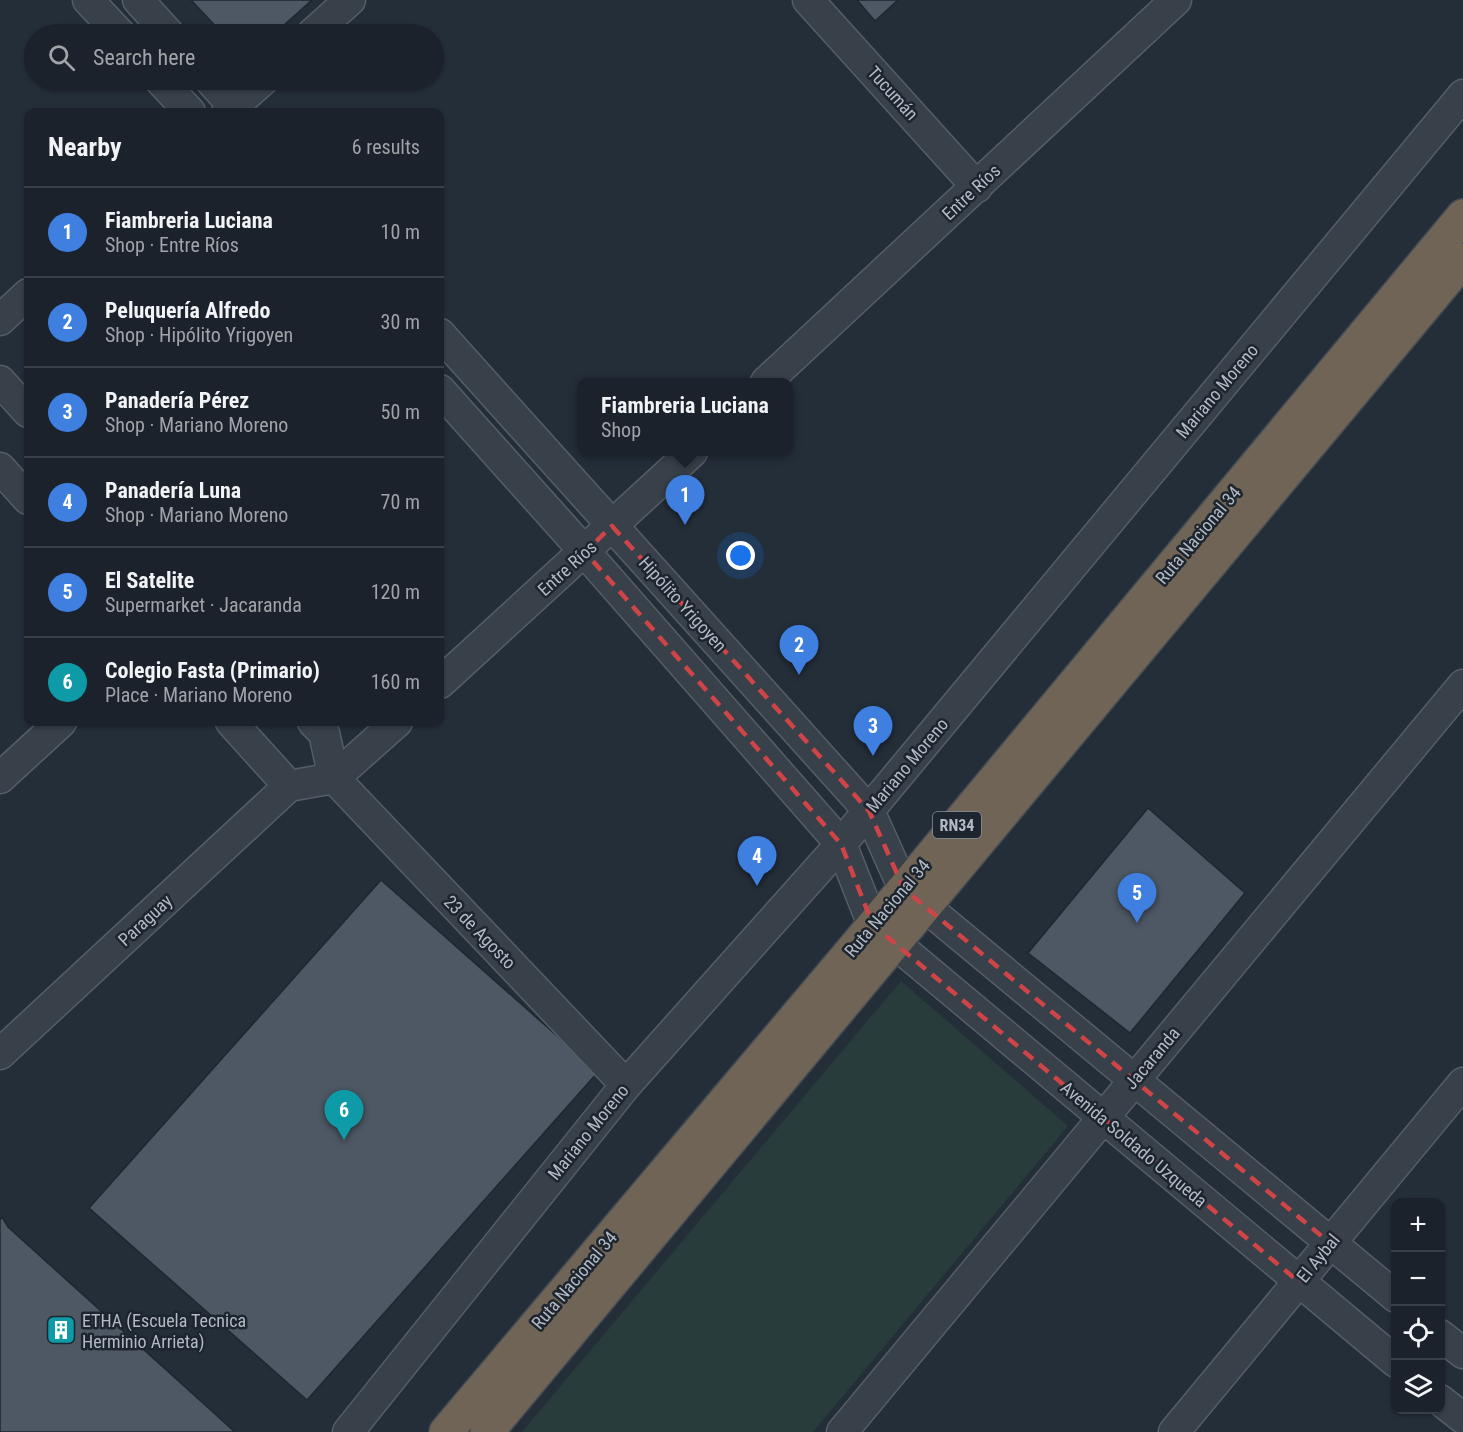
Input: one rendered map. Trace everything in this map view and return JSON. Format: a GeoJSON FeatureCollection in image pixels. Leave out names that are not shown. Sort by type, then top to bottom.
{"type":"FeatureCollection","features":[{"type":"Feature","properties":{"kind":"highway","name":"Ruta Nacional 34"},"geometry":{"type":"LineString","coordinates":[[915,897],[1463,216]]}},
{"type":"Feature","properties":{"kind":"highway","name":"Ruta Nacional 34"},"geometry":{"type":"LineString","coordinates":[[446,1432],[884,934],[1463,260]]}},
{"type":"Feature","properties":{"kind":"highway","name":"Ruta Nacional 34"},"geometry":{"type":"LineString","coordinates":[[487,1432],[884,934]]}},
{"type":"Feature","properties":{"kind":"street"},"geometry":{"type":"LineString","coordinates":[[88,0],[111,24]]}},
{"type":"Feature","properties":{"kind":"street"},"geometry":{"type":"LineString","coordinates":[[138,0],[160,24]]}},
{"type":"Feature","properties":{"kind":"street"},"geometry":{"type":"LineString","coordinates":[[323,24],[350,0]]}},
{"type":"Feature","properties":{"kind":"street","name":"Tucumán"},"geometry":{"type":"LineString","coordinates":[[808,0],[977,187]]}},
{"type":"Feature","properties":{"kind":"street","name":"Entre Ríos"},"geometry":{"type":"LineString","coordinates":[[770,378],[1176,0]]}},
{"type":"Feature","properties":{"kind":"street"},"geometry":{"type":"LineString","coordinates":[[169,90],[186,108]]}},
{"type":"Feature","properties":{"kind":"street"},"geometry":{"type":"LineString","coordinates":[[218,90],[231,108]]}},
{"type":"Feature","properties":{"kind":"street"},"geometry":{"type":"LineString","coordinates":[[235,108],[253,90]]}},
{"type":"Feature","properties":{"kind":"street","name":"Mariano Moreno"},"geometry":{"type":"LineString","coordinates":[[348,1432],[626,1085],[869,811],[1463,95]]}},
{"type":"Feature","properties":{"kind":"street"},"geometry":{"type":"LineString","coordinates":[[0,320],[24,298]]}},
{"type":"Feature","properties":{"kind":"street","name":"Hipólito Yrigoyen"},"geometry":{"type":"LineString","coordinates":[[444,338],[869,811],[915,897]]}},
{"type":"Feature","properties":{"kind":"street"},"geometry":{"type":"LineString","coordinates":[[0,381],[24,408]]}},
{"type":"Feature","properties":{"kind":"street"},"geometry":{"type":"LineString","coordinates":[[444,394],[841,844],[884,934]]}},
{"type":"Feature","properties":{"kind":"street","name":"Entre Ríos"},"geometry":{"type":"LineString","coordinates":[[444,679],[688,456]]}},
{"type":"Feature","properties":{"kind":"street"},"geometry":{"type":"LineString","coordinates":[[1,471],[24,495]]}},
{"type":"Feature","properties":{"kind":"street","name":"Jacaranda"},"geometry":{"type":"LineString","coordinates":[[842,1432],[1463,685]]}},
{"type":"Feature","properties":{"kind":"street"},"geometry":{"type":"LineString","coordinates":[[2,773],[57,726]]}},
{"type":"Feature","properties":{"kind":"street"},"geometry":{"type":"LineString","coordinates":[[235,726],[289,786],[334,778],[392,726]]}},
{"type":"Feature","properties":{"kind":"street"},"geometry":{"type":"LineString","coordinates":[[317,726],[324,733],[334,778]]}},
{"type":"Feature","properties":{"kind":"street","name":"23 de Agosto"},"geometry":{"type":"LineString","coordinates":[[334,778],[626,1085]]}},
{"type":"Feature","properties":{"kind":"street","name":"Paraguay"},"geometry":{"type":"LineString","coordinates":[[0,1054],[289,786]]}},
{"type":"Feature","properties":{"kind":"street"},"geometry":{"type":"LineString","coordinates":[[915,897],[1391,1294]]}},
{"type":"Feature","properties":{"kind":"street","name":"Avenida Soldado Uzqueda"},"geometry":{"type":"LineString","coordinates":[[884,934],[1393,1360]]}},
{"type":"Feature","properties":{"kind":"street","name":"El Aybal"},"geometry":{"type":"LineString","coordinates":[[1174,1432],[1463,1083]]}},
{"type":"Feature","properties":{"kind":"street"},"geometry":{"type":"LineString","coordinates":[[1445,1339],[1463,1353]]}},
{"type":"Feature","properties":{"kind":"street"},"geometry":{"type":"LineString","coordinates":[[1445,1404],[1463,1418]]}},
{"type":"Feature","properties":{"kind":"highlighted area"},"geometry":{"type":"Polygon","coordinates":[[[612,526],[869,811],[904,889],[1330,1243],[1299,1282],[873,925],[841,844],[585,552],[612,526]]]}},
{"type":"Feature","properties":{"kind":"shaded area"},"geometry":{"type":"Polygon","coordinates":[[[901,981],[1068,1126],[813,1432],[522,1432],[901,981]]]}},
{"type":"Feature","properties":{"kind":"building"},"geometry":{"type":"Polygon","coordinates":[[[191,0],[312,0],[285,24],[214,24],[191,0]]]}},
{"type":"Feature","properties":{"kind":"building"},"geometry":{"type":"Polygon","coordinates":[[[857,0],[898,0],[875,21],[857,0]]]}},
{"type":"Feature","properties":{"kind":"building"},"geometry":{"type":"Polygon","coordinates":[[[1148,808],[1245,893],[1130,1033],[1028,953],[1148,808]]]}},
{"type":"Feature","properties":{"kind":"building"},"geometry":{"type":"Polygon","coordinates":[[[381,880],[598,1072],[307,1400],[89,1208],[381,880]]]}},
{"type":"Feature","properties":{"kind":"building","name":"ETHA (Escuela Tecnica Herminio Arrieta)"},"geometry":{"type":"Polygon","coordinates":[[[2,1217],[8,1227],[235,1432],[0,1432],[0,1220],[2,1217]]]}},
{"type":"Feature","properties":{"kind":"place","name":"Fiambreria Luciana"},"geometry":{"type":"Point","coordinates":[685,525]}},
{"type":"Feature","properties":{"kind":"place","name":"Peluquería Alfredo"},"geometry":{"type":"Point","coordinates":[799,675]}},
{"type":"Feature","properties":{"kind":"place","name":"Panadería Pérez"},"geometry":{"type":"Point","coordinates":[873,756]}},
{"type":"Feature","properties":{"kind":"place","name":"Panadería Luna"},"geometry":{"type":"Point","coordinates":[757,886]}},
{"type":"Feature","properties":{"kind":"place","name":"El Satelite"},"geometry":{"type":"Point","coordinates":[1137,923]}},
{"type":"Feature","properties":{"kind":"place","name":"Colegio Fasta (Primario)"},"geometry":{"type":"Point","coordinates":[344,1140]}},
{"type":"Feature","properties":{"kind":"place","name":"ETHA (Escuela Tecnica Herminio Arrieta)"},"geometry":{"type":"Point","coordinates":[61,1330]}}]}
